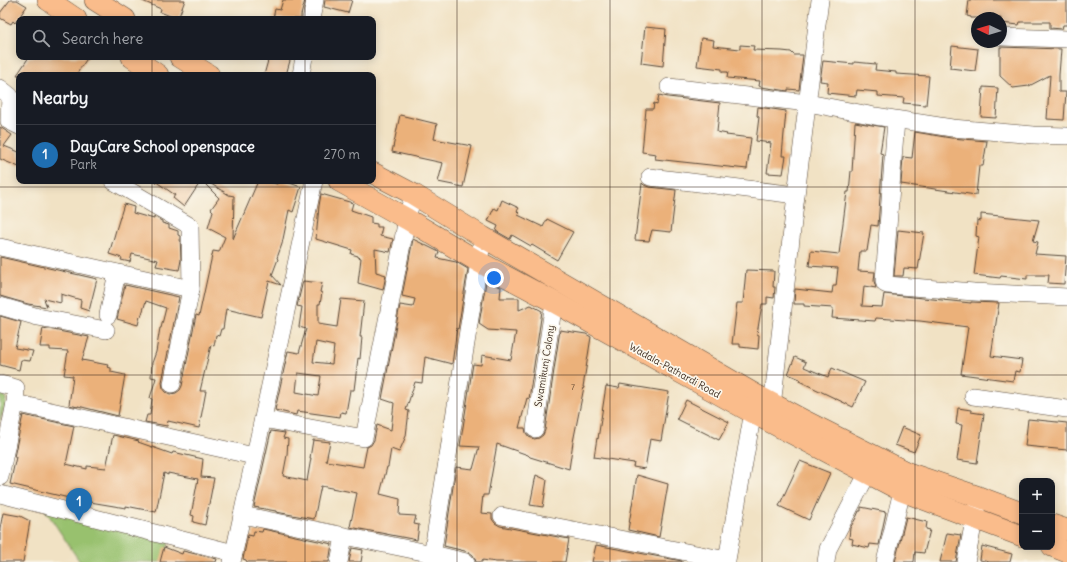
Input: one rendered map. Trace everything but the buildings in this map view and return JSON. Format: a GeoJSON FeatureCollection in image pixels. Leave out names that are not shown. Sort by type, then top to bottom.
{"type":"FeatureCollection","features":[{"type":"Feature","properties":{"kind":"main road"},"geometry":{"type":"LineString","coordinates":[[48,0],[72,16]]}},
{"type":"Feature","properties":{"kind":"main road"},"geometry":{"type":"LineString","coordinates":[[94,0],[120,10]]}},
{"type":"Feature","properties":{"kind":"main road"},"geometry":{"type":"LineString","coordinates":[[136,60],[153,72]]}},
{"type":"Feature","properties":{"kind":"main road"},"geometry":{"type":"LineString","coordinates":[[185,60],[204,72]]}},
{"type":"Feature","properties":{"kind":"main road","name":"Wadala-Pathardi Road"},"geometry":{"type":"LineString","coordinates":[[376,175],[413,194],[763,408]]}},
{"type":"Feature","properties":{"kind":"main road","name":"Wadala-Pathardi Road"},"geometry":{"type":"LineString","coordinates":[[344,184],[479,262],[554,302],[763,408],[974,519],[1019,535]]}},
{"type":"Feature","properties":{"kind":"main road","name":"Wadala-Pathardi Road"},"geometry":{"type":"LineString","coordinates":[[905,482],[979,497],[1019,512]]}},
{"type":"Feature","properties":{"kind":"main road"},"geometry":{"type":"LineString","coordinates":[[1055,532],[1061,548]]}},
{"type":"Feature","properties":{"kind":"street"},"geometry":{"type":"LineString","coordinates":[[312,16],[315,0]]}},
{"type":"Feature","properties":{"kind":"street"},"geometry":{"type":"LineString","coordinates":[[502,516],[706,559],[727,560],[763,408],[796,195],[820,0]]}},
{"type":"Feature","properties":{"kind":"street"},"geometry":{"type":"LineString","coordinates":[[1007,37],[1067,40]]}},
{"type":"Feature","properties":{"kind":"street"},"geometry":{"type":"LineString","coordinates":[[302,72],[304,60]]}},
{"type":"Feature","properties":{"kind":"street"},"geometry":{"type":"LineString","coordinates":[[669,87],[808,103],[896,120],[952,128],[1034,135],[1067,136]]}},
{"type":"Feature","properties":{"kind":"street"},"geometry":{"type":"LineString","coordinates":[[0,88],[10,96],[9,121],[16,124]]}},
{"type":"Feature","properties":{"kind":"street"},"geometry":{"type":"LineString","coordinates":[[896,120],[885,284],[974,292],[1067,297]]}},
{"type":"Feature","properties":{"kind":"street"},"geometry":{"type":"LineString","coordinates":[[650,177],[796,195]]}},
{"type":"Feature","properties":{"kind":"street"},"geometry":{"type":"LineString","coordinates":[[118,184],[190,226],[191,289],[172,384]]}},
{"type":"Feature","properties":{"kind":"street"},"geometry":{"type":"LineString","coordinates":[[0,494],[233,557],[313,184]]}},
{"type":"Feature","properties":{"kind":"street"},"geometry":{"type":"LineString","coordinates":[[263,419],[364,438],[413,194]]}},
{"type":"Feature","properties":{"kind":"street"},"geometry":{"type":"LineString","coordinates":[[432,558],[483,238]]}},
{"type":"Feature","properties":{"kind":"street"},"geometry":{"type":"LineString","coordinates":[[0,247],[191,289]]}},
{"type":"Feature","properties":{"kind":"street"},"geometry":{"type":"LineString","coordinates":[[0,306],[38,317],[107,323],[117,273]]}},
{"type":"Feature","properties":{"kind":"street","name":"Swamikunj Colony"},"geometry":{"type":"LineString","coordinates":[[535,429],[554,302]]}},
{"type":"Feature","properties":{"kind":"street"},"geometry":{"type":"LineString","coordinates":[[0,384],[16,388],[15,403],[5,421],[0,477]]}},
{"type":"Feature","properties":{"kind":"street"},"geometry":{"type":"LineString","coordinates":[[973,396],[1067,409]]}},
{"type":"Feature","properties":{"kind":"street"},"geometry":{"type":"LineString","coordinates":[[15,403],[254,456]]}},
{"type":"Feature","properties":{"kind":"street"},"geometry":{"type":"LineString","coordinates":[[826,562],[828,549],[872,465]]}},
{"type":"Feature","properties":{"kind":"street"},"geometry":{"type":"LineString","coordinates":[[885,562],[905,482]]}},
{"type":"Feature","properties":{"kind":"street"},"geometry":{"type":"LineString","coordinates":[[966,562],[979,497]]}},
{"type":"Feature","properties":{"kind":"street"},"geometry":{"type":"LineString","coordinates":[[242,515],[432,558],[466,562]]}},
{"type":"Feature","properties":{"kind":"street"},"geometry":{"type":"LineString","coordinates":[[340,562],[344,537]]}},
{"type":"Feature","properties":{"kind":"green space"},"geometry":{"type":"Polygon","coordinates":[[[0,393],[2,393],[6,399],[0,422],[0,393]]]}},
{"type":"Feature","properties":{"kind":"green space"},"geometry":{"type":"Polygon","coordinates":[[[42,505],[170,537],[164,562],[80,562],[42,505]]]}},
{"type":"Feature","properties":{"kind":"place","name":"DayCare School openspace"},"geometry":{"type":"Point","coordinates":[79,521]}}]}
